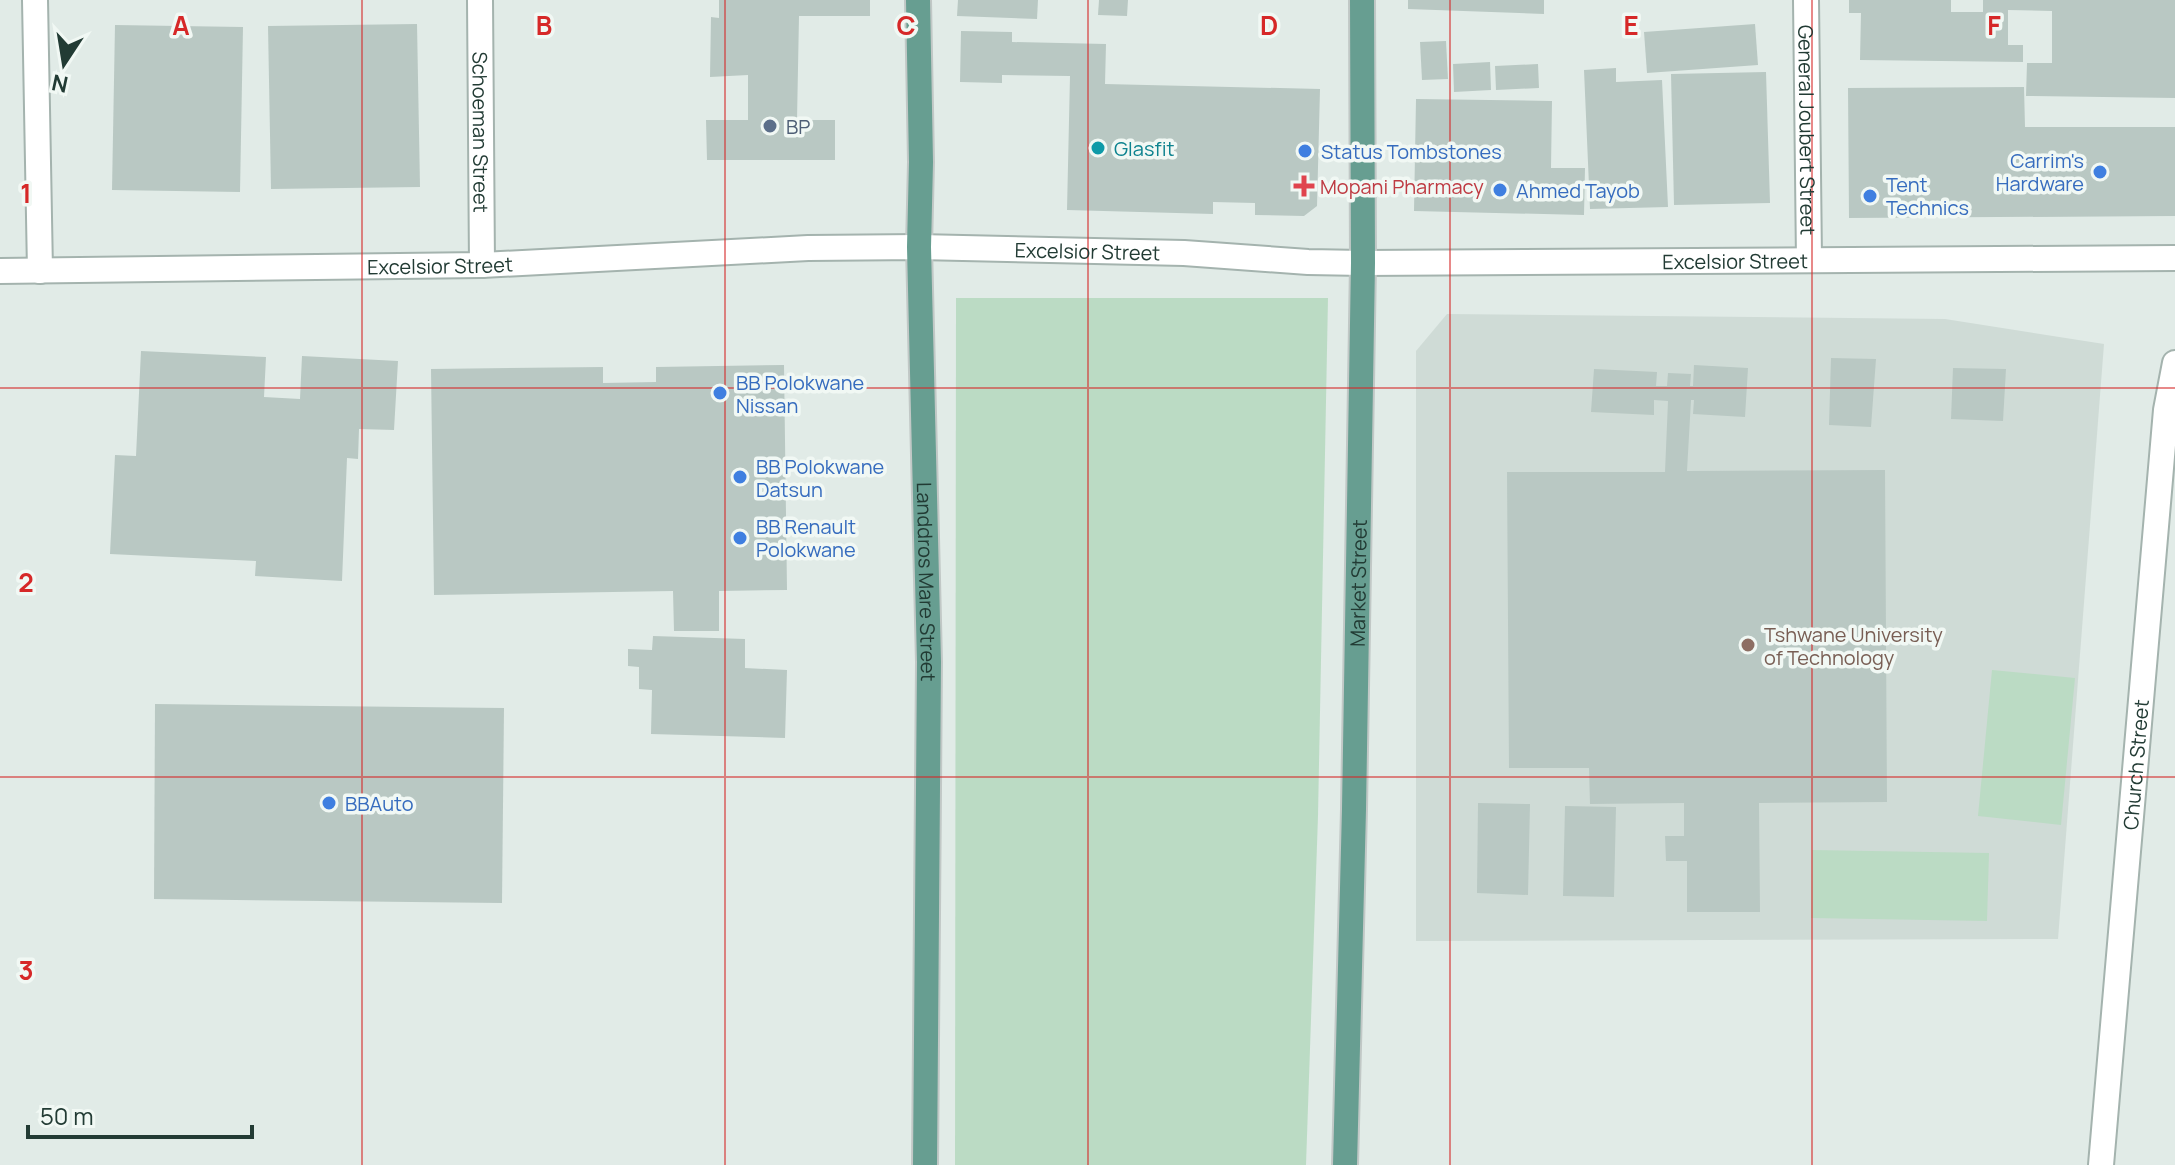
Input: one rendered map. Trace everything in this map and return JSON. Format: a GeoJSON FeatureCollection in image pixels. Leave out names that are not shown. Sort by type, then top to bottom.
{"type":"FeatureCollection","features":[{"type":"Feature","properties":{"kind":"main road","name":"Landdros Mare Street"},"geometry":{"type":"LineString","coordinates":[[918,0],[919,247],[929,662],[925,1165]]}},
{"type":"Feature","properties":{"kind":"main road","name":"Market Street"},"geometry":{"type":"LineString","coordinates":[[1345,1165],[1355,785],[1363,263],[1362,0]]}},
{"type":"Feature","properties":{"kind":"street"},"geometry":{"type":"LineString","coordinates":[[35,0],[40,271]]}},
{"type":"Feature","properties":{"kind":"street","name":"Schoeman Street"},"geometry":{"type":"LineString","coordinates":[[480,0],[482,265]]}},
{"type":"Feature","properties":{"kind":"street","name":"General Joubert Street"},"geometry":{"type":"LineString","coordinates":[[1806,0],[1809,260]]}},
{"type":"Feature","properties":{"kind":"street","name":"Excelsior Street"},"geometry":{"type":"LineString","coordinates":[[0,271],[482,265],[808,248],[919,247],[1184,253],[1363,263],[2175,258]]}},
{"type":"Feature","properties":{"kind":"street","name":"Church Street"},"geometry":{"type":"LineString","coordinates":[[2101,1165],[2166,410],[2175,363]]}},
{"type":"Feature","properties":{"kind":"shaded area","name":"Tshwane University of Technology"},"geometry":{"type":"Polygon","coordinates":[[[1447,314],[1945,319],[2104,344],[2058,939],[1416,941],[1416,351],[1447,314]]]}},
{"type":"Feature","properties":{"kind":"green space"},"geometry":{"type":"Polygon","coordinates":[[[956,298],[1328,298],[1318,816],[1306,1165],[955,1165],[956,298]]]}},
{"type":"Feature","properties":{"kind":"green space"},"geometry":{"type":"Polygon","coordinates":[[[1992,670],[2075,678],[2061,825],[1978,816],[1992,670]]]}},
{"type":"Feature","properties":{"kind":"green space"},"geometry":{"type":"Polygon","coordinates":[[[1812,850],[1989,853],[1987,921],[1811,918],[1812,850]]]}},
{"type":"Feature","properties":{"kind":"building"},"geometry":{"type":"Polygon","coordinates":[[[719,0],[870,0],[870,16],[799,16],[797,120],[835,120],[835,160],[707,160],[706,120],[748,120],[748,75],[710,77],[711,17],[719,18],[719,0]]]}},
{"type":"Feature","properties":{"kind":"building"},"geometry":{"type":"Polygon","coordinates":[[[958,0],[1038,0],[1037,19],[957,16],[958,0]]]}},
{"type":"Feature","properties":{"kind":"building"},"geometry":{"type":"Polygon","coordinates":[[[1099,0],[1128,0],[1127,16],[1098,15],[1099,0]]]}},
{"type":"Feature","properties":{"kind":"building"},"geometry":{"type":"Polygon","coordinates":[[[1408,0],[1544,0],[1544,14],[1408,9],[1408,0]]]}},
{"type":"Feature","properties":{"kind":"building"},"geometry":{"type":"Polygon","coordinates":[[[1849,0],[1951,0],[1951,12],[1983,12],[1983,0],[2175,0],[2175,98],[2026,96],[2027,63],[2052,63],[2052,11],[2008,10],[2008,45],[2023,45],[2023,62],[1860,60],[1861,13],[1849,13],[1849,0]]]}},
{"type":"Feature","properties":{"kind":"building"},"geometry":{"type":"Polygon","coordinates":[[[417,24],[420,187],[271,189],[268,26],[417,24]]]}},
{"type":"Feature","properties":{"kind":"building"},"geometry":{"type":"Polygon","coordinates":[[[1755,24],[1758,65],[1647,73],[1644,32],[1755,24]]]}},
{"type":"Feature","properties":{"kind":"building"},"geometry":{"type":"Polygon","coordinates":[[[115,25],[243,27],[240,192],[112,190],[115,25]]]}},
{"type":"Feature","properties":{"kind":"building"},"geometry":{"type":"Polygon","coordinates":[[[961,31],[1012,32],[1012,42],[1106,44],[1105,84],[1320,89],[1317,206],[1304,216],[1255,215],[1255,203],[1213,202],[1213,214],[1067,210],[1070,76],[1002,75],[1002,83],[960,82],[961,31]]]}},
{"type":"Feature","properties":{"kind":"building"},"geometry":{"type":"Polygon","coordinates":[[[1446,41],[1448,79],[1422,80],[1420,42],[1446,41]]]}},
{"type":"Feature","properties":{"kind":"building"},"geometry":{"type":"Polygon","coordinates":[[[1490,62],[1491,90],[1454,92],[1453,64],[1490,62]]]}},
{"type":"Feature","properties":{"kind":"building"},"geometry":{"type":"Polygon","coordinates":[[[1538,64],[1539,88],[1496,90],[1495,66],[1538,64]]]}},
{"type":"Feature","properties":{"kind":"building"},"geometry":{"type":"Polygon","coordinates":[[[1616,68],[1616,82],[1662,80],[1668,207],[1590,209],[1584,70],[1616,68]]]}},
{"type":"Feature","properties":{"kind":"building"},"geometry":{"type":"Polygon","coordinates":[[[1766,72],[1770,203],[1674,205],[1671,74],[1766,72]]]}},
{"type":"Feature","properties":{"kind":"building"},"geometry":{"type":"Polygon","coordinates":[[[2024,87],[2025,127],[2175,127],[2175,216],[1849,218],[1848,88],[2024,87]]]}},
{"type":"Feature","properties":{"kind":"building"},"geometry":{"type":"Polygon","coordinates":[[[1416,99],[1552,101],[1551,168],[1585,168],[1584,215],[1414,211],[1416,99]]]}},
{"type":"Feature","properties":{"kind":"building"},"geometry":{"type":"Polygon","coordinates":[[[141,351],[266,357],[264,397],[300,399],[302,356],[398,361],[394,430],[359,429],[358,459],[347,458],[342,581],[255,576],[256,561],[110,554],[115,455],[136,456],[141,351]]]}},
{"type":"Feature","properties":{"kind":"building"},"geometry":{"type":"Polygon","coordinates":[[[1831,358],[1876,359],[1871,427],[1829,425],[1831,358]]]}},
{"type":"Feature","properties":{"kind":"building"},"geometry":{"type":"Polygon","coordinates":[[[784,365],[787,590],[719,591],[719,631],[674,631],[673,591],[434,595],[431,369],[603,367],[603,383],[656,382],[656,367],[784,365]]]}},
{"type":"Feature","properties":{"kind":"building"},"geometry":{"type":"Polygon","coordinates":[[[1694,365],[1748,368],[1745,417],[1693,414],[1694,400],[1691,400],[1687,471],[1885,470],[1887,802],[1759,803],[1760,912],[1687,912],[1687,861],[1666,861],[1665,836],[1684,836],[1684,803],[1590,804],[1589,768],[1509,768],[1507,472],[1665,472],[1668,401],[1654,400],[1654,415],[1591,412],[1594,369],[1657,372],[1656,386],[1667,386],[1668,373],[1691,374],[1690,386],[1693,386],[1694,365]]]}},
{"type":"Feature","properties":{"kind":"building"},"geometry":{"type":"Polygon","coordinates":[[[1953,368],[2006,369],[2003,421],[1951,419],[1953,368]]]}},
{"type":"Feature","properties":{"kind":"building"},"geometry":{"type":"Polygon","coordinates":[[[653,636],[745,639],[745,668],[787,670],[785,738],[651,734],[652,690],[639,689],[639,667],[628,666],[628,649],[652,650],[653,636]]]}},
{"type":"Feature","properties":{"kind":"building","name":"BBAuto"},"geometry":{"type":"Polygon","coordinates":[[[155,704],[504,708],[502,903],[154,899],[155,704]]]}},
{"type":"Feature","properties":{"kind":"building"},"geometry":{"type":"Polygon","coordinates":[[[1478,803],[1530,804],[1528,895],[1477,893],[1478,803]]]}},
{"type":"Feature","properties":{"kind":"building"},"geometry":{"type":"Polygon","coordinates":[[[1565,806],[1616,807],[1614,897],[1563,896],[1565,806]]]}},
{"type":"Feature","properties":{"kind":"place","name":"BP"},"geometry":{"type":"Point","coordinates":[770,126]}},
{"type":"Feature","properties":{"kind":"place","name":"Glasfit"},"geometry":{"type":"Point","coordinates":[1098,148]}},
{"type":"Feature","properties":{"kind":"place","name":"Status Tombstones"},"geometry":{"type":"Point","coordinates":[1305,151]}},
{"type":"Feature","properties":{"kind":"place","name":"Carrim's Hardware"},"geometry":{"type":"Point","coordinates":[2100,172]}},
{"type":"Feature","properties":{"kind":"place","name":"Mopani Pharmacy"},"geometry":{"type":"Point","coordinates":[1304,186]}},
{"type":"Feature","properties":{"kind":"place","name":"Ahmed Tayob"},"geometry":{"type":"Point","coordinates":[1500,190]}},
{"type":"Feature","properties":{"kind":"place","name":"Tent Technics"},"geometry":{"type":"Point","coordinates":[1870,196]}},
{"type":"Feature","properties":{"kind":"place","name":"BB Polokwane Nissan"},"geometry":{"type":"Point","coordinates":[720,393]}},
{"type":"Feature","properties":{"kind":"place","name":"BB Polokwane Datsun"},"geometry":{"type":"Point","coordinates":[740,477]}},
{"type":"Feature","properties":{"kind":"place","name":"BB Renault Polokwane"},"geometry":{"type":"Point","coordinates":[740,538]}},
{"type":"Feature","properties":{"kind":"place","name":"Tshwane University of Technology"},"geometry":{"type":"Point","coordinates":[1748,645]}},
{"type":"Feature","properties":{"kind":"place","name":"BBAuto"},"geometry":{"type":"Point","coordinates":[329,803]}}]}
